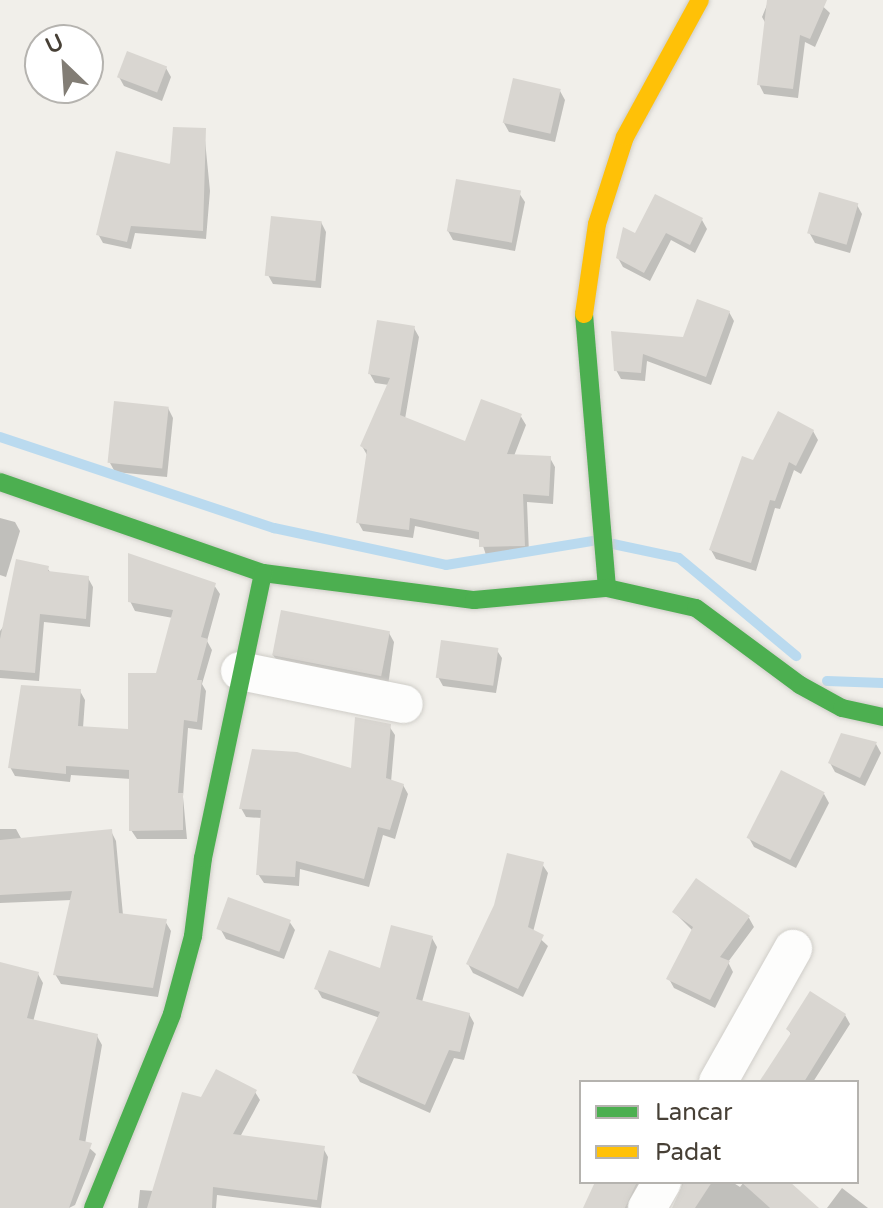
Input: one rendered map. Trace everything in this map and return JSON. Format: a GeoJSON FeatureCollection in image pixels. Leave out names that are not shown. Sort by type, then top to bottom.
{"type":"FeatureCollection","features":[{"type":"Feature","properties":{"kind":"street"},"geometry":{"type":"LineString","coordinates":[[607,583],[584,313],[597,224],[625,137],[700,0]]}},
{"type":"Feature","properties":{"kind":"street"},"geometry":{"type":"LineString","coordinates":[[0,482],[263,573],[474,600],[607,583],[696,608],[800,685],[842,708],[883,717]]}},
{"type":"Feature","properties":{"kind":"street"},"geometry":{"type":"LineString","coordinates":[[93,1208],[172,1014],[193,936],[240,671],[263,573]]}},
{"type":"Feature","properties":{"kind":"street"},"geometry":{"type":"LineString","coordinates":[[240,671],[404,704]]}},
{"type":"Feature","properties":{"kind":"street"},"geometry":{"type":"LineString","coordinates":[[719,1080],[793,949]]}},
{"type":"Feature","properties":{"kind":"street"},"geometry":{"type":"LineString","coordinates":[[647,1208],[661,1184]]}},
{"type":"Feature","properties":{"kind":"building"},"geometry":{"type":"Polygon","coordinates":[[[767,0],[827,0],[810,39],[800,35],[793,89],[757,85],[767,0]]]}},
{"type":"Feature","properties":{"kind":"building"},"geometry":{"type":"Polygon","coordinates":[[[127,51],[167,66],[157,93],[117,77],[127,51]]]}},
{"type":"Feature","properties":{"kind":"building"},"geometry":{"type":"Polygon","coordinates":[[[513,78],[561,89],[550,134],[503,123],[513,78]]]}},
{"type":"Feature","properties":{"kind":"building"},"geometry":{"type":"Polygon","coordinates":[[[173,127],[206,128],[203,231],[131,226],[127,242],[96,235],[116,151],[170,164],[173,127]]]}},
{"type":"Feature","properties":{"kind":"building"},"geometry":{"type":"Polygon","coordinates":[[[456,179],[521,190],[512,243],[447,231],[456,179]]]}},
{"type":"Feature","properties":{"kind":"building"},"geometry":{"type":"Polygon","coordinates":[[[819,192],[858,203],[847,245],[807,233],[819,192]]]}},
{"type":"Feature","properties":{"kind":"building"},"geometry":{"type":"Polygon","coordinates":[[[655,194],[703,218],[690,245],[666,233],[644,273],[616,258],[623,227],[635,233],[655,194]]]}},
{"type":"Feature","properties":{"kind":"building"},"geometry":{"type":"Polygon","coordinates":[[[271,216],[322,221],[315,281],[265,276],[271,216]]]}},
{"type":"Feature","properties":{"kind":"building"},"geometry":{"type":"Polygon","coordinates":[[[697,299],[730,311],[706,377],[643,354],[641,373],[614,371],[611,331],[683,337],[697,299]]]}},
{"type":"Feature","properties":{"kind":"building"},"geometry":{"type":"Polygon","coordinates":[[[377,320],[415,326],[400,415],[465,441],[481,399],[522,414],[507,454],[551,456],[549,496],[523,494],[525,546],[479,547],[479,532],[410,518],[409,530],[356,523],[367,450],[360,446],[390,378],[368,374],[377,320]]]}},
{"type":"Feature","properties":{"kind":"building"},"geometry":{"type":"Polygon","coordinates":[[[114,401],[169,407],[162,468],[108,463],[114,401]]]}},
{"type":"Feature","properties":{"kind":"building"},"geometry":{"type":"Polygon","coordinates":[[[778,411],[814,430],[796,466],[789,462],[775,501],[770,500],[751,563],[709,550],[742,456],[753,460],[778,411]]]}},
{"type":"Feature","properties":{"kind":"building"},"geometry":{"type":"Polygon","coordinates":[[[128,553],[216,583],[201,637],[208,639],[197,680],[202,680],[197,722],[184,720],[178,793],[183,793],[183,830],[129,831],[129,770],[66,766],[66,774],[8,768],[21,685],[81,689],[78,726],[128,729],[128,673],[156,673],[173,610],[128,602],[128,553]]]}},
{"type":"Feature","properties":{"kind":"building"},"geometry":{"type":"Polygon","coordinates":[[[16,559],[49,566],[48,571],[89,576],[86,619],[40,614],[35,673],[0,670],[0,639],[16,559]]]}},
{"type":"Feature","properties":{"kind":"building"},"geometry":{"type":"Polygon","coordinates":[[[281,610],[390,631],[381,676],[272,655],[281,610]]]}},
{"type":"Feature","properties":{"kind":"building"},"geometry":{"type":"Polygon","coordinates":[[[441,640],[498,648],[493,686],[436,678],[441,640]]]}},
{"type":"Feature","properties":{"kind":"building"},"geometry":{"type":"Polygon","coordinates":[[[355,717],[391,724],[386,778],[404,784],[390,830],[378,827],[364,879],[296,861],[295,877],[256,875],[261,810],[239,809],[252,749],[297,752],[351,768],[355,717]]]}},
{"type":"Feature","properties":{"kind":"building"},"geometry":{"type":"Polygon","coordinates":[[[841,733],[877,742],[860,778],[828,763],[841,733]]]}},
{"type":"Feature","properties":{"kind":"building"},"geometry":{"type":"Polygon","coordinates":[[[781,770],[825,792],[790,860],[746,838],[781,770]]]}},
{"type":"Feature","properties":{"kind":"building"},"geometry":{"type":"Polygon","coordinates":[[[112,829],[119,913],[167,919],[153,988],[53,975],[72,891],[0,895],[0,840],[112,829]]]}},
{"type":"Feature","properties":{"kind":"building"},"geometry":{"type":"Polygon","coordinates":[[[507,853],[544,862],[528,927],[544,935],[518,989],[466,964],[494,905],[507,853]]]}},
{"type":"Feature","properties":{"kind":"building"},"geometry":{"type":"Polygon","coordinates":[[[696,878],[750,916],[720,957],[730,961],[710,1000],[666,979],[693,927],[672,912],[696,878]]]}},
{"type":"Feature","properties":{"kind":"building"},"geometry":{"type":"Polygon","coordinates":[[[228,897],[291,920],[279,952],[216,929],[228,897]]]}},
{"type":"Feature","properties":{"kind":"building"},"geometry":{"type":"Polygon","coordinates":[[[391,925],[433,936],[416,999],[470,1013],[460,1052],[449,1050],[425,1105],[352,1073],[380,1012],[314,989],[329,950],[380,968],[391,925]]]}},
{"type":"Feature","properties":{"kind":"building"},"geometry":{"type":"Polygon","coordinates":[[[0,962],[39,972],[27,1018],[98,1034],[79,1140],[92,1143],[69,1208],[0,1208],[0,962]]]}},
{"type":"Feature","properties":{"kind":"building"},"geometry":{"type":"Polygon","coordinates":[[[810,991],[846,1014],[805,1080],[760,1080],[791,1033],[786,1029],[810,991]]]}},
{"type":"Feature","properties":{"kind":"building"},"geometry":{"type":"Polygon","coordinates":[[[216,1069],[257,1090],[233,1134],[325,1146],[317,1200],[213,1187],[212,1208],[147,1208],[182,1092],[201,1097],[216,1069]]]}},
{"type":"Feature","properties":{"kind":"building"},"geometry":{"type":"Polygon","coordinates":[[[594,1184],[636,1184],[625,1208],[583,1208],[594,1184]]]}},
{"type":"Feature","properties":{"kind":"building"},"geometry":{"type":"Polygon","coordinates":[[[683,1184],[711,1184],[695,1208],[672,1208],[683,1184]]]}},
{"type":"Feature","properties":{"kind":"building"},"geometry":{"type":"Polygon","coordinates":[[[743,1184],[792,1184],[819,1208],[770,1208],[743,1184]]]}},
{"type":"Feature","properties":{"kind":"waterway"},"geometry":{"type":"LineString","coordinates":[[0,437],[274,528],[446,565],[593,541]]}},
{"type":"Feature","properties":{"kind":"waterway"},"geometry":{"type":"LineString","coordinates":[[613,544],[679,558],[796,656]]}},
{"type":"Feature","properties":{"kind":"waterway"},"geometry":{"type":"LineString","coordinates":[[827,681],[883,683]]}},
{"type":"Feature","properties":{"kind":"traffic: fast"},"geometry":{"type":"LineString","coordinates":[[584,314],[607,588],[696,608],[800,685],[842,708],[883,717]]}},
{"type":"Feature","properties":{"kind":"traffic: fast"},"geometry":{"type":"LineString","coordinates":[[0,482],[263,573],[474,600],[607,588]]}},
{"type":"Feature","properties":{"kind":"traffic: fast"},"geometry":{"type":"LineString","coordinates":[[93,1208],[172,1014],[193,936],[203,858],[263,573]]}},
{"type":"Feature","properties":{"kind":"traffic: slow"},"geometry":{"type":"LineString","coordinates":[[584,314],[597,224],[625,137],[700,0]]}}]}
